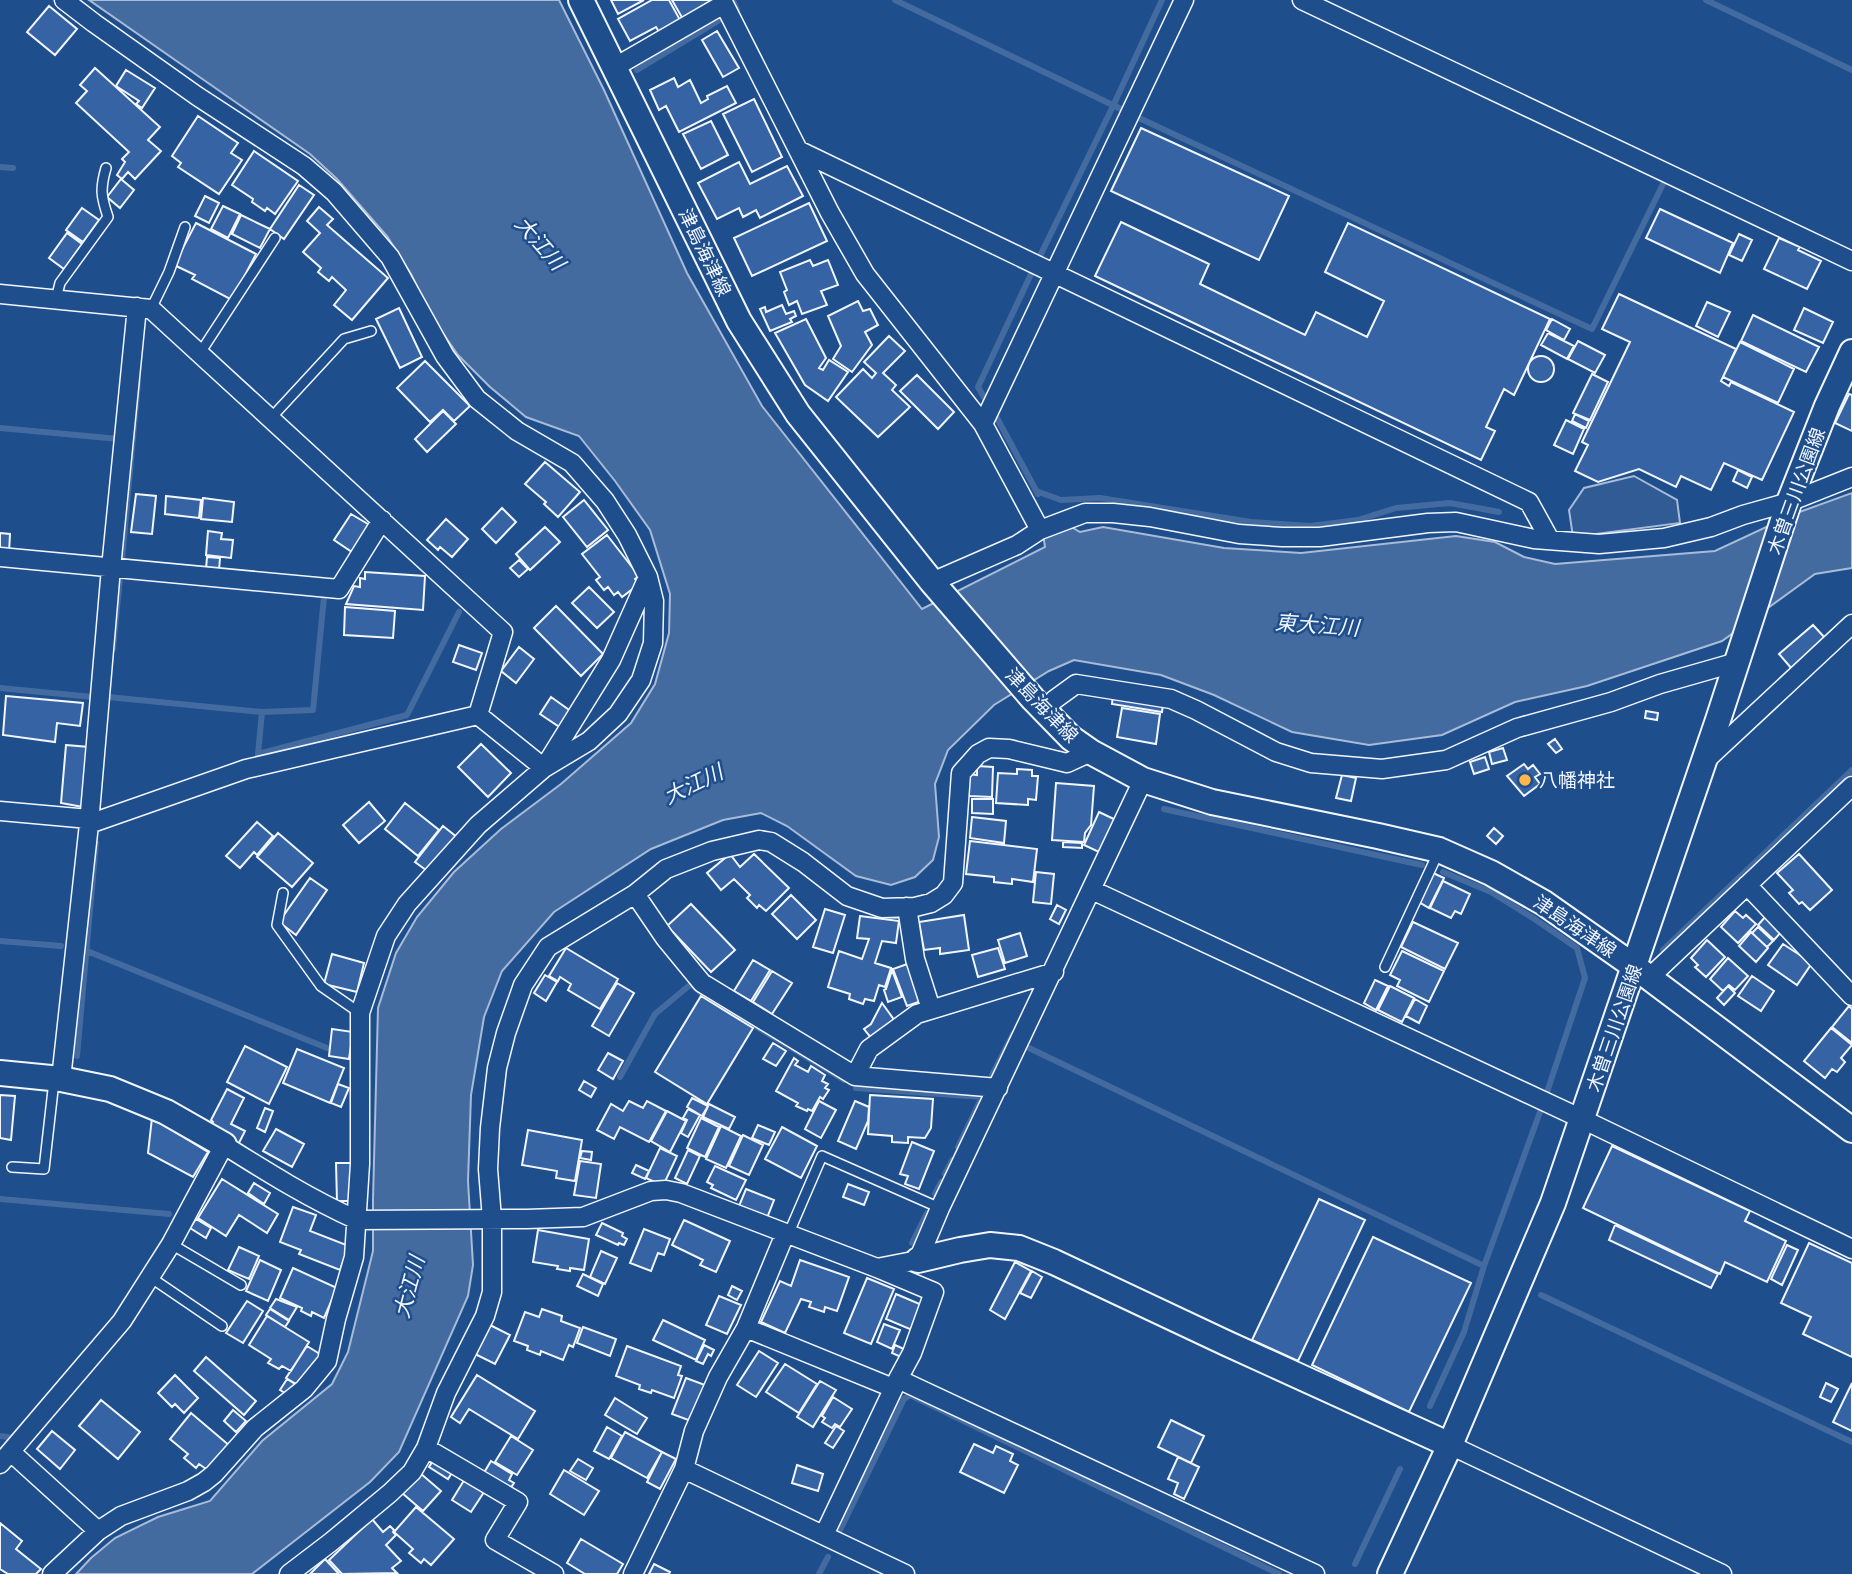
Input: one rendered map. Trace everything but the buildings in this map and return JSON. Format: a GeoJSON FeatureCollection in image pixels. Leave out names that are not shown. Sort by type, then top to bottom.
{"type":"FeatureCollection","features":[{"type":"Feature","properties":{"kind":"main road","name":"津島海津線"},"geometry":{"type":"LineString","coordinates":[[582,0],[747,333],[798,414],[936,586],[1044,700],[1071,738],[1143,780],[1212,803],[1439,850],[1491,873],[1544,903],[1852,1130]]}},
{"type":"Feature","properties":{"kind":"main road","name":"木曽三川公園線"},"geometry":{"type":"LineString","coordinates":[[1390,1574],[1450,1445],[1553,1203],[1582,1119],[1642,973],[1704,763],[1789,502],[1827,406],[1852,352]]}},
{"type":"Feature","properties":{"kind":"main road"},"geometry":{"type":"LineString","coordinates":[[0,1073],[58,1079],[110,1089],[166,1112],[224,1145]]}},
{"type":"Feature","properties":{"kind":"main road"},"geometry":{"type":"LineString","coordinates":[[918,1259],[990,1245],[1019,1248],[1450,1445]]}},
{"type":"Feature","properties":{"kind":"street"},"geometry":{"type":"LineString","coordinates":[[52,1574],[98,1531],[121,1516],[188,1491],[204,1482],[255,1428],[304,1389],[327,1361],[354,1257],[360,1220],[360,1013],[386,936],[407,904],[478,825],[544,768],[589,741],[618,714],[641,680],[653,643],[653,601],[648,577],[627,534],[606,501],[572,463],[517,431],[477,399],[445,356],[390,257],[334,192],[304,166],[197,96],[64,0]]}},
{"type":"Feature","properties":{"kind":"street"},"geometry":{"type":"LineString","coordinates":[[983,424],[1184,0]]}},
{"type":"Feature","properties":{"kind":"street"},"geometry":{"type":"LineString","coordinates":[[1302,0],[1852,261]]}},
{"type":"Feature","properties":{"kind":"street"},"geometry":{"type":"LineString","coordinates":[[615,67],[723,2],[830,213],[865,274],[983,424],[1040,530]]}},
{"type":"Feature","properties":{"kind":"street"},"geometry":{"type":"LineString","coordinates":[[798,150],[1530,502],[1550,540]]}},
{"type":"Feature","properties":{"kind":"street"},"geometry":{"type":"LineString","coordinates":[[0,294],[144,308],[200,353],[503,632],[478,715]]}},
{"type":"Feature","properties":{"kind":"street"},"geometry":{"type":"LineString","coordinates":[[58,1079],[89,822],[111,568],[144,308]]}},
{"type":"Feature","properties":{"kind":"street"},"geometry":{"type":"LineString","coordinates":[[936,586],[1017,545],[1040,530],[1085,513],[1150,517],[1239,534],[1282,537],[1320,537],[1456,522],[1534,539],[1599,544],[1664,538],[1711,527],[1789,502],[1852,477]]}},
{"type":"Feature","properties":{"kind":"street"},"geometry":{"type":"LineString","coordinates":[[0,557],[340,589],[382,520]]}},
{"type":"Feature","properties":{"kind":"street"},"geometry":{"type":"LineString","coordinates":[[544,768],[611,660],[648,577]]}},
{"type":"Feature","properties":{"kind":"street"},"geometry":{"type":"LineString","coordinates":[[1704,763],[1852,624]]}},
{"type":"Feature","properties":{"kind":"street"},"geometry":{"type":"LineString","coordinates":[[1044,700],[1076,684],[1171,699],[1276,752],[1311,763],[1382,769],[1446,760],[1517,728],[1611,702],[1740,654]]}},
{"type":"Feature","properties":{"kind":"street"},"geometry":{"type":"LineString","coordinates":[[478,715],[544,768]]}},
{"type":"Feature","properties":{"kind":"street"},"geometry":{"type":"LineString","coordinates":[[0,811],[89,822],[246,769],[478,715]]}},
{"type":"Feature","properties":{"kind":"street"},"geometry":{"type":"LineString","coordinates":[[289,1574],[331,1542],[412,1472],[426,1448],[446,1393],[485,1316],[492,1292],[486,1218],[490,1128],[497,1068],[523,985],[548,947],[635,894],[666,869],[712,851],[759,839],[771,842],[803,862],[847,896],[882,908],[915,907],[931,903],[944,895],[953,883],[961,773],[978,754],[989,748],[1009,749],[1067,763],[1091,752]]}},
{"type":"Feature","properties":{"kind":"street"},"geometry":{"type":"LineString","coordinates":[[877,1268],[918,1259],[1143,780]]}},
{"type":"Feature","properties":{"kind":"street"},"geometry":{"type":"LineString","coordinates":[[1642,973],[1747,885],[1852,786]]}},
{"type":"Feature","properties":{"kind":"street"},"geometry":{"type":"LineString","coordinates":[[1747,885],[1852,996]]}},
{"type":"Feature","properties":{"kind":"street"},"geometry":{"type":"LineString","coordinates":[[1092,890],[1582,1119],[1852,1249]]}},
{"type":"Feature","properties":{"kind":"street"},"geometry":{"type":"LineString","coordinates":[[635,894],[665,938],[702,983],[855,1076],[998,1088]]}},
{"type":"Feature","properties":{"kind":"street"},"geometry":{"type":"LineString","coordinates":[[907,907],[915,959],[931,1009]]}},
{"type":"Feature","properties":{"kind":"street"},"geometry":{"type":"LineString","coordinates":[[855,1076],[869,1049],[917,1014],[1054,972]]}},
{"type":"Feature","properties":{"kind":"street"},"geometry":{"type":"LineString","coordinates":[[98,1531],[5,1458],[122,1321],[171,1244],[224,1145],[336,1211],[360,1220],[583,1217],[651,1191],[681,1193],[877,1268],[934,1293],[912,1353],[824,1535]]}},
{"type":"Feature","properties":{"kind":"street"},"geometry":{"type":"LineString","coordinates":[[633,1574],[684,1469],[694,1431],[718,1377],[746,1328],[787,1234]]}},
{"type":"Feature","properties":{"kind":"street"},"geometry":{"type":"LineString","coordinates":[[746,1328],[896,1383],[1315,1574]]}},
{"type":"Feature","properties":{"kind":"street"},"geometry":{"type":"LineString","coordinates":[[1450,1445],[1722,1574]]}},
{"type":"Feature","properties":{"kind":"street"},"geometry":{"type":"LineString","coordinates":[[426,1448],[517,1502],[495,1540],[554,1574]]}},
{"type":"Feature","properties":{"kind":"street"},"geometry":{"type":"LineString","coordinates":[[684,1469],[905,1574]]}},
{"type":"Feature","properties":{"kind":"lane"},"geometry":{"type":"LineString","coordinates":[[56,299],[60,283],[108,217],[101,196],[106,168]]}},
{"type":"Feature","properties":{"kind":"lane"},"geometry":{"type":"LineString","coordinates":[[144,308],[169,272],[185,227]]}},
{"type":"Feature","properties":{"kind":"lane"},"geometry":{"type":"LineString","coordinates":[[200,353],[275,238]]}},
{"type":"Feature","properties":{"kind":"lane"},"geometry":{"type":"LineString","coordinates":[[271,418],[344,339],[371,331]]}},
{"type":"Feature","properties":{"kind":"lane"},"geometry":{"type":"LineString","coordinates":[[1385,967],[1439,850]]}},
{"type":"Feature","properties":{"kind":"lane"},"geometry":{"type":"LineString","coordinates":[[283,893],[277,925],[321,986],[360,1013]]}},
{"type":"Feature","properties":{"kind":"lane"},"geometry":{"type":"LineString","coordinates":[[12,1167],[44,1169],[58,1079]]}},
{"type":"Feature","properties":{"kind":"lane"},"geometry":{"type":"LineString","coordinates":[[787,1234],[822,1156],[940,1208]]}},
{"type":"Feature","properties":{"kind":"lane"},"geometry":{"type":"LineString","coordinates":[[171,1244],[241,1285]]}},
{"type":"Feature","properties":{"kind":"lane"},"geometry":{"type":"LineString","coordinates":[[150,1277],[222,1326]]}},
{"type":"Feature","properties":{"kind":"shaded area"},"geometry":{"type":"Polygon","coordinates":[[[1634,476],[1677,500],[1680,523],[1573,537],[1569,510],[1584,488],[1634,476]]]}},
{"type":"Feature","properties":{"kind":"water"},"geometry":{"type":"Polygon","coordinates":[[[89,0],[559,0],[604,90],[687,273],[762,406],[922,609],[1045,547],[1043,534],[1068,525],[1080,532],[1103,527],[1224,548],[1301,553],[1456,536],[1495,542],[1524,557],[1555,564],[1715,551],[1794,514],[1852,493],[1852,568],[1815,574],[1722,641],[1587,686],[1515,702],[1442,735],[1369,745],[1292,732],[1214,695],[1161,675],[1074,660],[1049,671],[994,705],[948,750],[935,784],[939,837],[933,860],[915,877],[891,885],[856,876],[787,826],[761,813],[723,820],[651,849],[554,912],[502,971],[484,1017],[471,1095],[468,1181],[473,1265],[468,1296],[399,1452],[370,1482],[252,1574],[76,1574],[115,1538],[158,1517],[210,1501],[262,1441],[332,1384],[348,1352],[373,1251],[378,1008],[396,953],[417,917],[454,872],[501,829],[561,784],[631,723],[655,684],[669,633],[670,594],[650,530],[579,436],[526,417],[458,355],[431,316],[411,274],[387,236],[337,179],[310,154],[89,0]]]}},
{"type":"Feature","properties":{"kind":"waterway"},"geometry":{"type":"LineString","coordinates":[[733,0],[737,10]]}},
{"type":"Feature","properties":{"kind":"waterway"},"geometry":{"type":"LineString","coordinates":[[895,0],[1123,110]]}},
{"type":"Feature","properties":{"kind":"waterway"},"geometry":{"type":"LineString","coordinates":[[1040,256],[1162,0]]}},
{"type":"Feature","properties":{"kind":"waterway"},"geometry":{"type":"LineString","coordinates":[[1706,0],[1852,70]]}},
{"type":"Feature","properties":{"kind":"waterway"},"geometry":{"type":"LineString","coordinates":[[637,70],[718,21]]}},
{"type":"Feature","properties":{"kind":"waterway"},"geometry":{"type":"LineString","coordinates":[[1139,118],[1592,329],[1663,184]]}},
{"type":"Feature","properties":{"kind":"waterway"},"geometry":{"type":"LineString","coordinates":[[0,167],[13,168]]}},
{"type":"Feature","properties":{"kind":"waterway"},"geometry":{"type":"LineString","coordinates":[[985,399],[978,387],[1032,272]]}},
{"type":"Feature","properties":{"kind":"waterway"},"geometry":{"type":"LineString","coordinates":[[122,560],[138,382]]}},
{"type":"Feature","properties":{"kind":"waterway"},"geometry":{"type":"LineString","coordinates":[[997,418],[1038,494]]}},
{"type":"Feature","properties":{"kind":"waterway"},"geometry":{"type":"LineString","coordinates":[[0,428],[119,439]]}},
{"type":"Feature","properties":{"kind":"waterway"},"geometry":{"type":"LineString","coordinates":[[1036,491],[1061,500],[1100,498],[1251,522],[1310,526],[1358,520],[1396,508],[1450,503],[1499,512]]}},
{"type":"Feature","properties":{"kind":"waterway"},"geometry":{"type":"LineString","coordinates":[[113,649],[120,578]]}},
{"type":"Feature","properties":{"kind":"waterway"},"geometry":{"type":"LineString","coordinates":[[108,697],[262,712],[313,710],[324,597]]}},
{"type":"Feature","properties":{"kind":"waterway"},"geometry":{"type":"LineString","coordinates":[[262,712],[258,754],[407,715],[459,612]]}},
{"type":"Feature","properties":{"kind":"waterway"},"geometry":{"type":"LineString","coordinates":[[0,688],[93,697]]}},
{"type":"Feature","properties":{"kind":"waterway"},"geometry":{"type":"LineString","coordinates":[[1663,950],[1852,770]]}},
{"type":"Feature","properties":{"kind":"waterway"},"geometry":{"type":"LineString","coordinates":[[1164,809],[1422,865]]}},
{"type":"Feature","properties":{"kind":"waterway"},"geometry":{"type":"LineString","coordinates":[[77,1056],[96,843]]}},
{"type":"Feature","properties":{"kind":"waterway"},"geometry":{"type":"LineString","coordinates":[[1443,872],[1491,892],[1577,948],[1585,978],[1546,1095]]}},
{"type":"Feature","properties":{"kind":"waterway"},"geometry":{"type":"LineString","coordinates":[[0,941],[61,946]]}},
{"type":"Feature","properties":{"kind":"waterway"},"geometry":{"type":"LineString","coordinates":[[87,951],[327,1048]]}},
{"type":"Feature","properties":{"kind":"waterway"},"geometry":{"type":"LineString","coordinates":[[620,1077],[655,1014],[691,984],[701,993],[844,1080]]}},
{"type":"Feature","properties":{"kind":"waterway"},"geometry":{"type":"LineString","coordinates":[[992,1075],[1013,1034]]}},
{"type":"Feature","properties":{"kind":"waterway"},"geometry":{"type":"LineString","coordinates":[[1029,1048],[1484,1266]]}},
{"type":"Feature","properties":{"kind":"waterway"},"geometry":{"type":"LineString","coordinates":[[856,1088],[982,1097],[958,1147]]}},
{"type":"Feature","properties":{"kind":"waterway"},"geometry":{"type":"LineString","coordinates":[[1430,1406],[1464,1332],[1484,1266],[1540,1112]]}},
{"type":"Feature","properties":{"kind":"waterway"},"geometry":{"type":"LineString","coordinates":[[945,1174],[952,1160]]}},
{"type":"Feature","properties":{"kind":"waterway"},"geometry":{"type":"LineString","coordinates":[[935,1194],[941,1182]]}},
{"type":"Feature","properties":{"kind":"waterway"},"geometry":{"type":"LineString","coordinates":[[0,1199],[169,1214]]}},
{"type":"Feature","properties":{"kind":"waterway"},"geometry":{"type":"LineString","coordinates":[[912,1243],[927,1213]]}},
{"type":"Feature","properties":{"kind":"waterway"},"geometry":{"type":"LineString","coordinates":[[1541,1295],[1852,1442]]}},
{"type":"Feature","properties":{"kind":"waterway"},"geometry":{"type":"LineString","coordinates":[[839,1532],[904,1399],[910,1395],[1279,1574]]}},
{"type":"Feature","properties":{"kind":"waterway"},"geometry":{"type":"LineString","coordinates":[[0,1436],[8,1437]]}},
{"type":"Feature","properties":{"kind":"waterway"},"geometry":{"type":"LineString","coordinates":[[1355,1564],[1400,1469]]}},
{"type":"Feature","properties":{"kind":"waterway"},"geometry":{"type":"LineString","coordinates":[[819,1574],[828,1557]]}},
{"type":"Feature","properties":{"kind":"place","name":"八幡神社"},"geometry":{"type":"Point","coordinates":[1525,780]}},
{"type":"Feature","properties":{"kind":"water label","name":"大江川"},"geometry":{"type":"Point","coordinates":[540,243]}},
{"type":"Feature","properties":{"kind":"water label","name":"東大江川"},"geometry":{"type":"Point","coordinates":[1317,625]}},
{"type":"Feature","properties":{"kind":"water label","name":"大江川"},"geometry":{"type":"Point","coordinates":[693,784]}},
{"type":"Feature","properties":{"kind":"water label","name":"大江川"},"geometry":{"type":"Point","coordinates":[409,1287]}}]}
